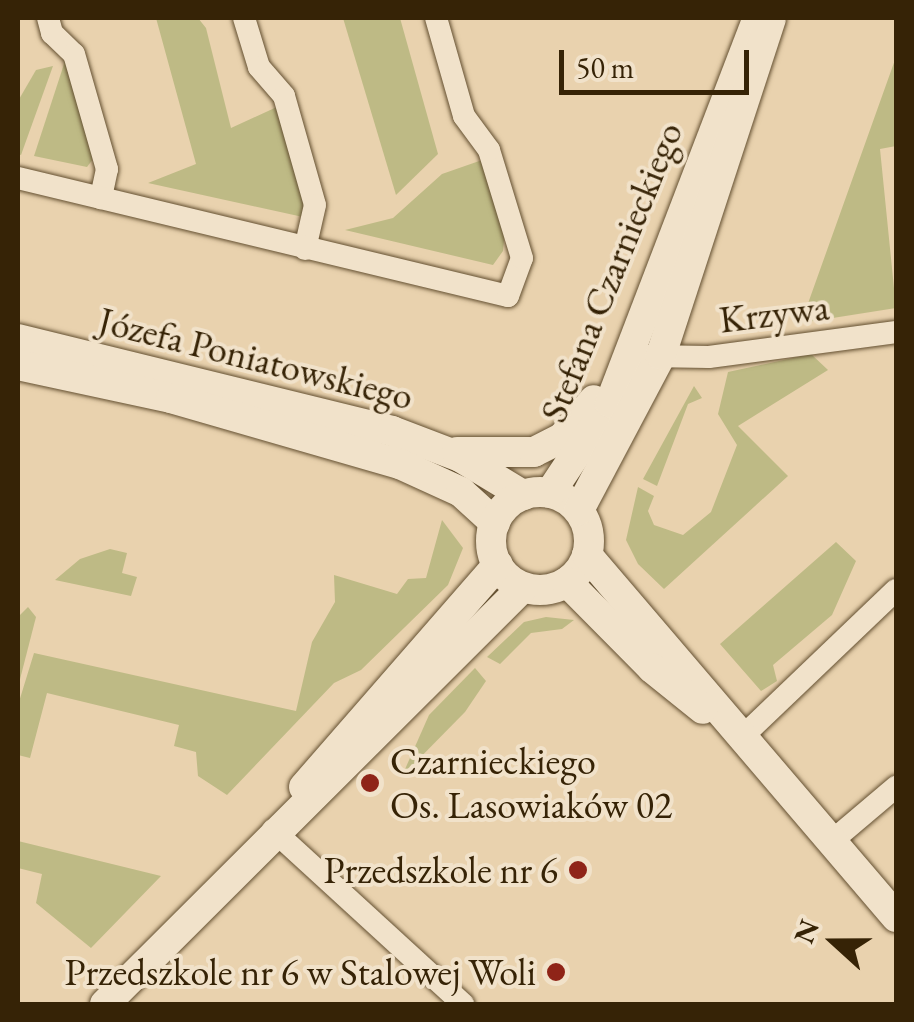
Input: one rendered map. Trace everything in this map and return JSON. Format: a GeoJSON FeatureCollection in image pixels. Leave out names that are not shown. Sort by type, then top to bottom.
{"type":"FeatureCollection","features":[{"type":"Feature","properties":{"kind":"street"},"geometry":{"type":"LineString","coordinates":[[48,18],[52,33],[74,54],[107,169],[101,198]]}},
{"type":"Feature","properties":{"kind":"street"},"geometry":{"type":"LineString","coordinates":[[244,18],[259,67],[284,96],[315,205],[304,250]]}},
{"type":"Feature","properties":{"kind":"street"},"geometry":{"type":"LineString","coordinates":[[18,178],[495,298],[508,296],[516,286],[522,258],[489,150],[464,116],[436,18]]}},
{"type":"Feature","properties":{"kind":"street","name":"Stefana Czarnieckiego"},"geometry":{"type":"LineString","coordinates":[[536,494],[596,430],[626,364],[730,76],[758,18]]}},
{"type":"Feature","properties":{"kind":"street","name":"Stefana Czarnieckiego"},"geometry":{"type":"LineString","coordinates":[[579,510],[661,355],[771,18]]}},
{"type":"Feature","properties":{"kind":"street","name":"Krzywa"},"geometry":{"type":"LineString","coordinates":[[626,364],[661,355],[709,357],[896,332]]}},
{"type":"Feature","properties":{"kind":"street","name":"Józefa Poniatowskiego"},"geometry":{"type":"LineString","coordinates":[[18,340],[247,390],[448,452],[536,494]]}},
{"type":"Feature","properties":{"kind":"street"},"geometry":{"type":"LineString","coordinates":[[448,452],[514,455],[552,444],[578,424],[626,364]]}},
{"type":"Feature","properties":{"kind":"street","name":"Józefa Poniatowskiego"},"geometry":{"type":"LineString","coordinates":[[18,365],[170,398],[400,464],[461,492],[495,523]]}},
{"type":"Feature","properties":{"kind":"street"},"geometry":{"type":"LineString","coordinates":[[106,1004],[273,830],[348,766],[523,587],[567,582],[587,555],[590,540],[579,510],[536,494],[495,523],[498,564],[523,587]]}},
{"type":"Feature","properties":{"kind":"street"},"geometry":{"type":"LineString","coordinates":[[587,555],[896,916]]}},
{"type":"Feature","properties":{"kind":"street"},"geometry":{"type":"LineString","coordinates":[[273,830],[332,750],[498,564]]}},
{"type":"Feature","properties":{"kind":"street"},"geometry":{"type":"LineString","coordinates":[[567,582],[652,668],[741,738]]}},
{"type":"Feature","properties":{"kind":"street"},"geometry":{"type":"LineString","coordinates":[[741,738],[896,590]]}},
{"type":"Feature","properties":{"kind":"street"},"geometry":{"type":"LineString","coordinates":[[832,842],[896,787]]}},
{"type":"Feature","properties":{"kind":"street"},"geometry":{"type":"LineString","coordinates":[[273,830],[463,1004]]}},
{"type":"Feature","properties":{"kind":"shaded area"},"geometry":{"type":"Polygon","coordinates":[[[156,18],[198,18],[206,28],[231,128],[279,106],[308,208],[303,217],[148,183],[196,164],[156,18]]]}},
{"type":"Feature","properties":{"kind":"shaded area"},"geometry":{"type":"Polygon","coordinates":[[[343,18],[400,18],[438,154],[396,195],[343,18]]]}},
{"type":"Feature","properties":{"kind":"shaded area"},"geometry":{"type":"Polygon","coordinates":[[[896,57],[896,146],[880,149],[896,308],[801,323],[896,57]]]}},
{"type":"Feature","properties":{"kind":"shaded area"},"geometry":{"type":"Polygon","coordinates":[[[65,61],[93,159],[87,167],[34,156],[65,61]]]}},
{"type":"Feature","properties":{"kind":"shaded area"},"geometry":{"type":"Polygon","coordinates":[[[53,66],[21,155],[18,154],[18,101],[36,70],[53,66]]]}},
{"type":"Feature","properties":{"kind":"shaded area"},"geometry":{"type":"Polygon","coordinates":[[[485,159],[505,230],[503,251],[493,265],[345,230],[393,218],[442,174],[485,159]]]}},
{"type":"Feature","properties":{"kind":"shaded area"},"geometry":{"type":"Polygon","coordinates":[[[811,354],[828,370],[738,426],[788,476],[664,589],[638,564],[626,540],[638,487],[654,496],[648,511],[654,525],[683,535],[711,512],[737,445],[718,414],[728,372],[811,354]]]}},
{"type":"Feature","properties":{"kind":"shaded area"},"geometry":{"type":"Polygon","coordinates":[[[694,386],[702,398],[688,404],[657,486],[643,479],[694,386]]]}},
{"type":"Feature","properties":{"kind":"shaded area"},"geometry":{"type":"Polygon","coordinates":[[[442,520],[463,548],[448,585],[361,670],[334,683],[227,795],[198,776],[196,752],[174,746],[179,725],[47,693],[30,758],[18,755],[18,705],[34,653],[296,711],[312,642],[335,602],[334,575],[397,594],[408,579],[426,578],[442,520]]]}},
{"type":"Feature","properties":{"kind":"shaded area"},"geometry":{"type":"Polygon","coordinates":[[[836,542],[856,561],[832,615],[773,665],[777,681],[761,691],[720,644],[836,542]]]}},
{"type":"Feature","properties":{"kind":"shaded area"},"geometry":{"type":"Polygon","coordinates":[[[110,549],[127,553],[122,573],[137,577],[131,596],[55,580],[80,559],[110,549]]]}},
{"type":"Feature","properties":{"kind":"shaded area"},"geometry":{"type":"Polygon","coordinates":[[[28,607],[36,617],[18,687],[18,617],[28,607]]]}},
{"type":"Feature","properties":{"kind":"shaded area"},"geometry":{"type":"Polygon","coordinates":[[[546,617],[574,620],[562,629],[531,633],[500,664],[487,657],[524,622],[546,617]]]}},
{"type":"Feature","properties":{"kind":"shaded area"},"geometry":{"type":"Polygon","coordinates":[[[475,668],[486,681],[465,712],[402,776],[429,715],[475,668]]]}},
{"type":"Feature","properties":{"kind":"shaded area"},"geometry":{"type":"Polygon","coordinates":[[[18,841],[161,876],[91,948],[36,903],[42,874],[18,868],[18,841]]]}},
{"type":"Feature","properties":{"kind":"place","name":"Czarnieckiego Os. Lasowiaków 02"},"geometry":{"type":"Point","coordinates":[370,783]}},
{"type":"Feature","properties":{"kind":"place","name":"Przedszkole nr 6"},"geometry":{"type":"Point","coordinates":[578,870]}},
{"type":"Feature","properties":{"kind":"place","name":"Przedszkole nr 6 w Stalowej Woli"},"geometry":{"type":"Point","coordinates":[556,972]}}]}
